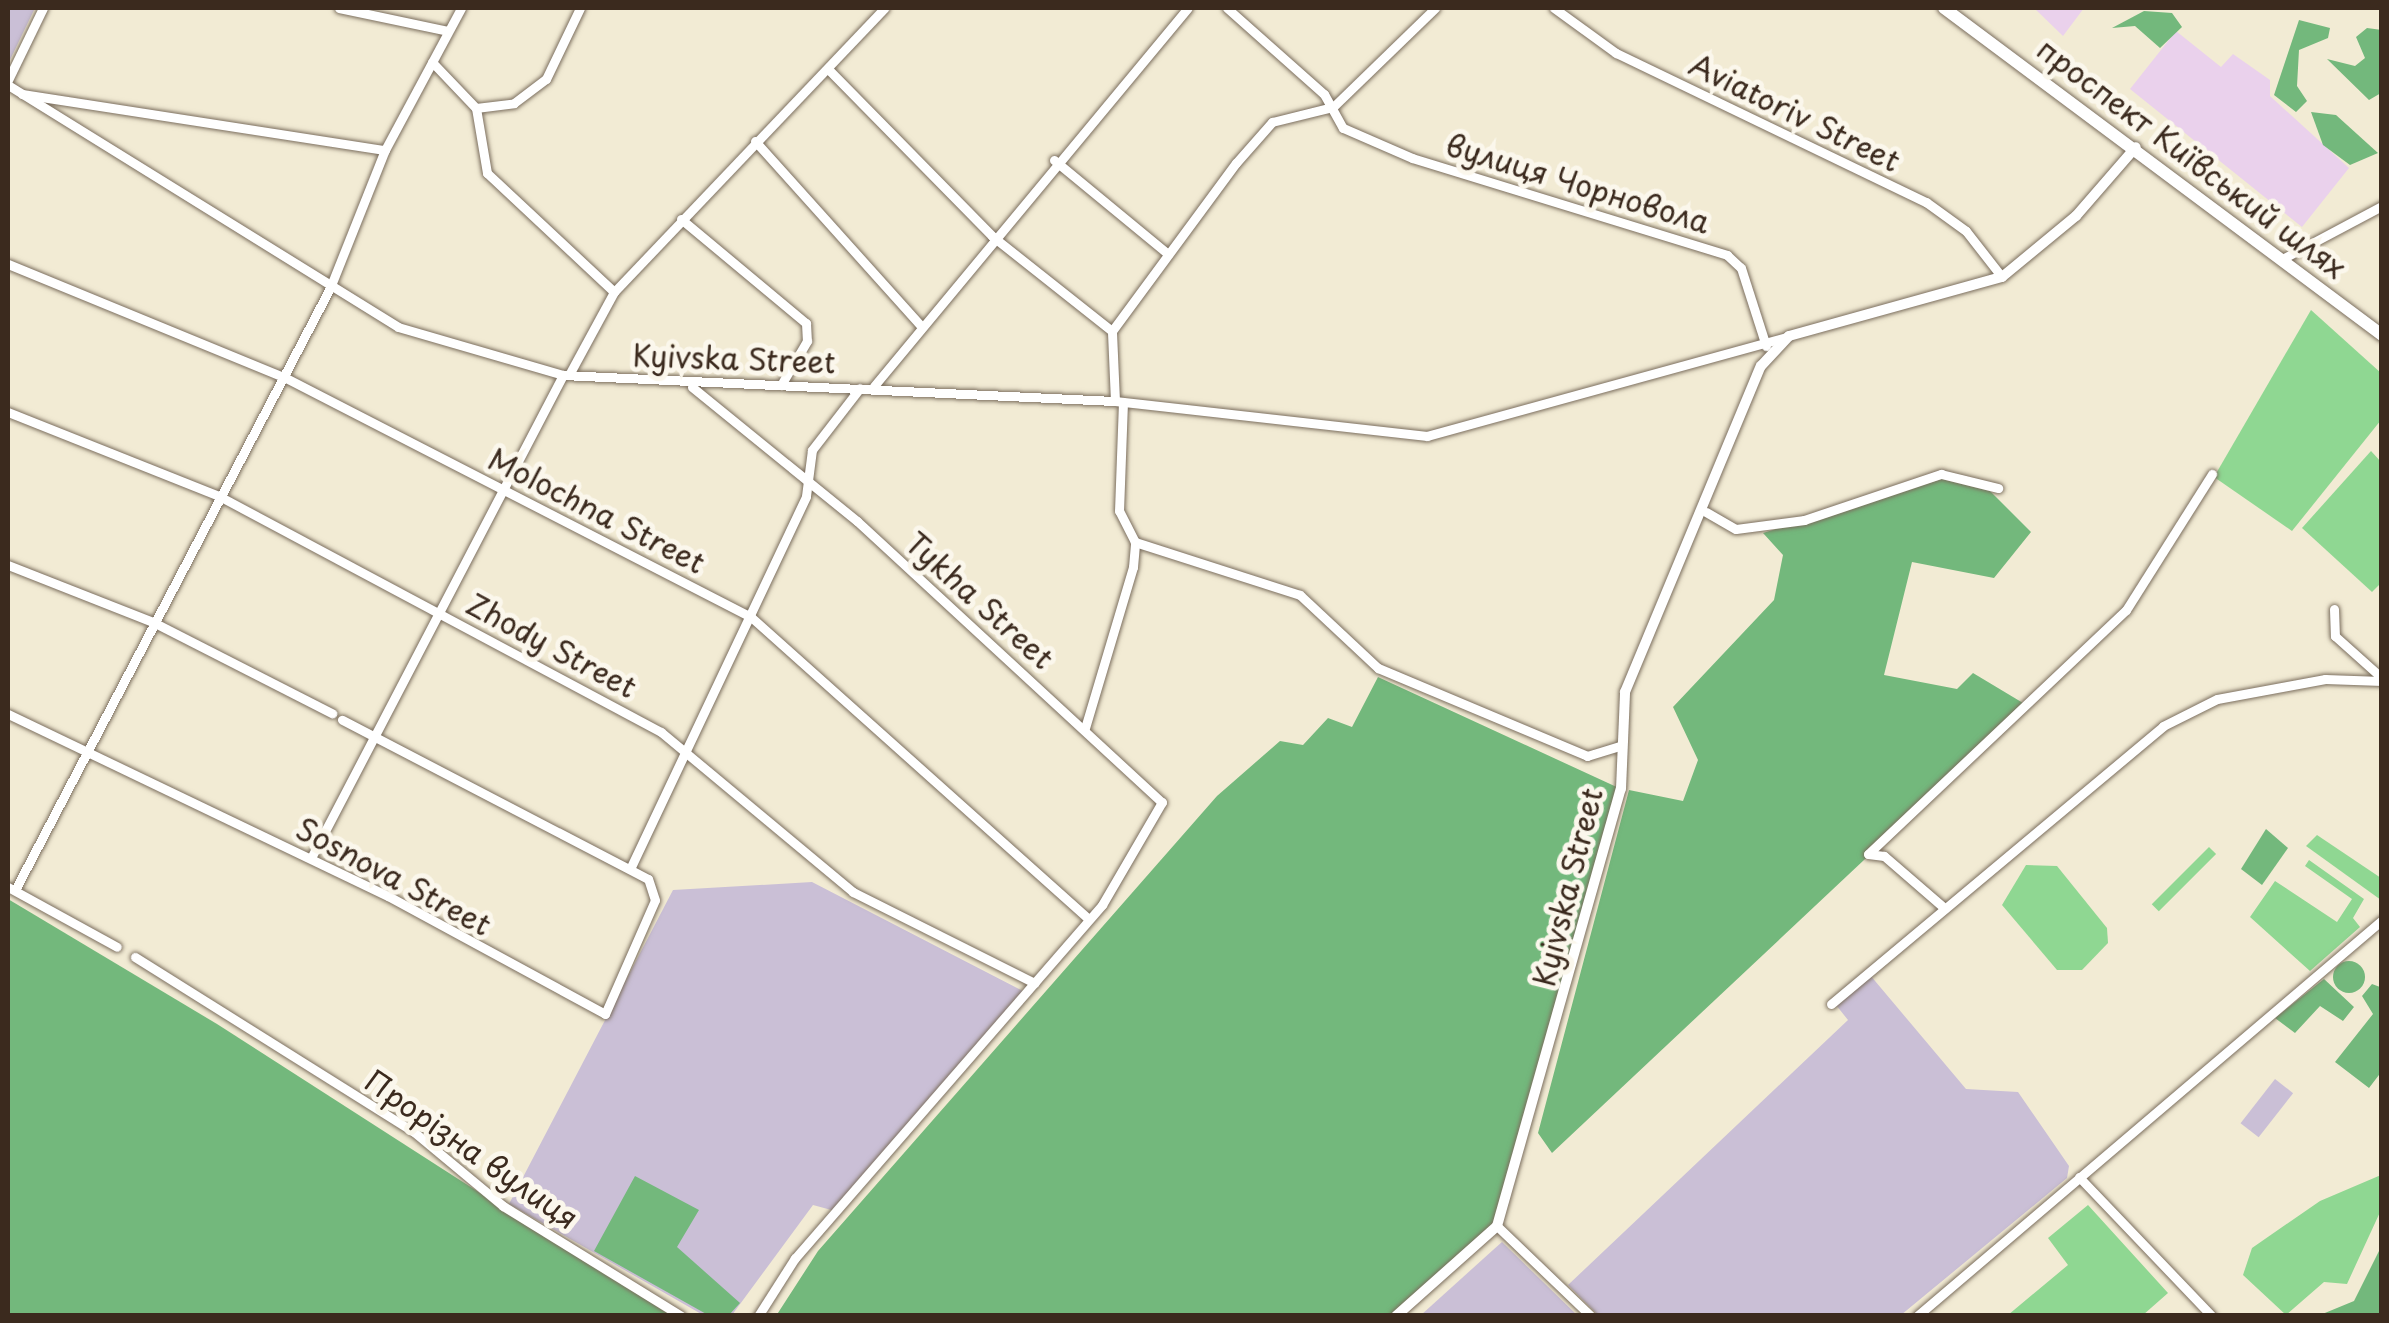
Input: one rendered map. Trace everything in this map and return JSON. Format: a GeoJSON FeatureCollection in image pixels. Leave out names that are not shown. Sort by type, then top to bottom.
{"type":"FeatureCollection","features":[{"type":"Feature","properties":{"kind":"main road","name":"проспект Київський шлях"},"geometry":{"type":"LineString","coordinates":[[1944,8],[2136,147],[2382,335]]}},
{"type":"Feature","properties":{"kind":"street"},"geometry":{"type":"LineString","coordinates":[[8,82],[43,8]]}},
{"type":"Feature","properties":{"kind":"street"},"geometry":{"type":"LineString","coordinates":[[339,8],[448,31]]}},
{"type":"Feature","properties":{"kind":"street"},"geometry":{"type":"LineString","coordinates":[[117,947],[12,888],[89,751],[330,288],[384,150],[461,8]]}},
{"type":"Feature","properties":{"kind":"street"},"geometry":{"type":"LineString","coordinates":[[476,108],[514,103],[546,80],[580,8]]}},
{"type":"Feature","properties":{"kind":"street"},"geometry":{"type":"LineString","coordinates":[[310,858],[370,734],[614,292],[755,141],[830,71],[884,8]]}},
{"type":"Feature","properties":{"kind":"street"},"geometry":{"type":"LineString","coordinates":[[874,386],[1054,160],[1188,8]]}},
{"type":"Feature","properties":{"kind":"street","name":"вулиця Чорновола"},"geometry":{"type":"LineString","coordinates":[[1227,8],[1333,107],[1344,128],[1412,158],[1726,255],[1740,268],[1766,346]]}},
{"type":"Feature","properties":{"kind":"street"},"geometry":{"type":"LineString","coordinates":[[1435,8],[1333,107],[1272,122],[1112,330],[1119,401],[1119,511],[1135,542],[1300,594],[1378,668],[1587,756],[1619,746]]}},
{"type":"Feature","properties":{"kind":"street","name":"Aviatoriv Street"},"geometry":{"type":"LineString","coordinates":[[1554,8],[1616,53],[1926,202],[1966,231],[2002,277]]}},
{"type":"Feature","properties":{"kind":"street"},"geometry":{"type":"LineString","coordinates":[[432,62],[476,108],[487,174],[614,292]]}},
{"type":"Feature","properties":{"kind":"street"},"geometry":{"type":"LineString","coordinates":[[830,71],[992,236],[1112,330]]}},
{"type":"Feature","properties":{"kind":"street","name":"Kyivska Street"},"geometry":{"type":"LineString","coordinates":[[8,82],[330,288],[398,327],[566,374],[692,388],[781,384],[874,386],[1119,401],[1462,433],[2002,277],[2076,216],[2136,147]]}},
{"type":"Feature","properties":{"kind":"street"},"geometry":{"type":"LineString","coordinates":[[22,94],[384,150]]}},
{"type":"Feature","properties":{"kind":"street"},"geometry":{"type":"LineString","coordinates":[[755,141],[920,325]]}},
{"type":"Feature","properties":{"kind":"street"},"geometry":{"type":"LineString","coordinates":[[1054,160],[1168,254]]}},
{"type":"Feature","properties":{"kind":"street"},"geometry":{"type":"LineString","coordinates":[[2284,258],[2382,206]]}},
{"type":"Feature","properties":{"kind":"street"},"geometry":{"type":"LineString","coordinates":[[681,219],[806,323],[807,340],[781,384]]}},
{"type":"Feature","properties":{"kind":"street","name":"Molochna Street"},"geometry":{"type":"LineString","coordinates":[[8,264],[284,377],[506,486],[750,617],[1088,918]]}},
{"type":"Feature","properties":{"kind":"street","name":"Kyivska Street"},"geometry":{"type":"LineString","coordinates":[[1497,1226],[1612,822],[1630,677],[1706,512],[1738,406],[1789,336]]}},
{"type":"Feature","properties":{"kind":"street","name":"Tykha Street"},"geometry":{"type":"LineString","coordinates":[[692,388],[1085,728],[1135,542]]}},
{"type":"Feature","properties":{"kind":"street"},"geometry":{"type":"LineString","coordinates":[[342,720],[630,869],[692,752],[823,430],[860,388]]}},
{"type":"Feature","properties":{"kind":"street","name":"Zhody Street"},"geometry":{"type":"LineString","coordinates":[[8,412],[219,496],[692,752],[853,892],[1035,982]]}},
{"type":"Feature","properties":{"kind":"street"},"geometry":{"type":"LineString","coordinates":[[1706,512],[1736,529],[1802,520],[1942,474],[1998,488]]}},
{"type":"Feature","properties":{"kind":"street"},"geometry":{"type":"LineString","coordinates":[[1942,906],[1884,856],[1868,854],[2126,610],[2212,474]]}},
{"type":"Feature","properties":{"kind":"street"},"geometry":{"type":"LineString","coordinates":[[8,566],[155,623],[332,713]]}},
{"type":"Feature","properties":{"kind":"street"},"geometry":{"type":"LineString","coordinates":[[2334,610],[2335,636],[2382,679]]}},
{"type":"Feature","properties":{"kind":"street"},"geometry":{"type":"LineString","coordinates":[[1831,1004],[1942,906],[2162,726],[2217,699],[2325,679],[2382,679]]}},
{"type":"Feature","properties":{"kind":"street","name":"Sosnova Street"},"geometry":{"type":"LineString","coordinates":[[8,714],[310,858],[604,1014],[655,900],[648,879],[630,869]]}},
{"type":"Feature","properties":{"kind":"street"},"geometry":{"type":"LineString","coordinates":[[758,1316],[795,1258],[1088,918],[1162,813],[1156,791],[1085,728]]}},
{"type":"Feature","properties":{"kind":"street"},"geometry":{"type":"LineString","coordinates":[[1917,1316],[2382,920]]}},
{"type":"Feature","properties":{"kind":"street","name":"Прорізна вулиця"},"geometry":{"type":"LineString","coordinates":[[135,957],[414,1132],[503,1206],[682,1316]]}},
{"type":"Feature","properties":{"kind":"street"},"geometry":{"type":"LineString","coordinates":[[2079,1177],[2212,1316]]}},
{"type":"Feature","properties":{"kind":"street"},"geometry":{"type":"LineString","coordinates":[[1396,1316],[1497,1226],[1591,1316]]}},
{"type":"Feature","properties":{"kind":"shaded area"},"geometry":{"type":"Polygon","coordinates":[[[8,8],[35,8],[8,64],[8,8]]]}},
{"type":"Feature","properties":{"kind":"shaded area"},"geometry":{"type":"Polygon","coordinates":[[[2034,8],[2084,8],[2063,36],[2034,8]]]}},
{"type":"Feature","properties":{"kind":"shaded area"},"geometry":{"type":"Polygon","coordinates":[[[2176,31],[2221,67],[2233,54],[2270,80],[2270,96],[2349,168],[2302,227],[2130,89],[2176,31]]]}},
{"type":"Feature","properties":{"kind":"shaded area"},"geometry":{"type":"Polygon","coordinates":[[[812,882],[1023,991],[835,1211],[813,1205],[732,1315],[703,1315],[509,1204],[673,890],[812,882]]]}},
{"type":"Feature","properties":{"kind":"shaded area"},"geometry":{"type":"Polygon","coordinates":[[[1870,975],[1966,1089],[2018,1092],[2069,1166],[2067,1178],[1901,1315],[1598,1315],[1568,1285],[1848,1020],[1836,1005],[1870,975]]]}},
{"type":"Feature","properties":{"kind":"shaded area"},"geometry":{"type":"Polygon","coordinates":[[[2275,1079],[2293,1093],[2259,1137],[2241,1123],[2275,1079]]]}},
{"type":"Feature","properties":{"kind":"shaded area"},"geometry":{"type":"Polygon","coordinates":[[[1502,1242],[1577,1315],[1421,1315],[1493,1250],[1502,1242]]]}},
{"type":"Feature","properties":{"kind":"green space"},"geometry":{"type":"Polygon","coordinates":[[[2144,11],[2172,13],[2182,27],[2160,48],[2135,26],[2112,28],[2144,11]]]}},
{"type":"Feature","properties":{"kind":"green space"},"geometry":{"type":"Polygon","coordinates":[[[2299,20],[2330,28],[2328,38],[2299,50],[2297,86],[2307,101],[2296,112],[2274,95],[2299,20]]]}},
{"type":"Feature","properties":{"kind":"green space"},"geometry":{"type":"Polygon","coordinates":[[[2367,28],[2382,30],[2381,93],[2369,100],[2327,59],[2355,66],[2365,58],[2356,37],[2367,28]]]}},
{"type":"Feature","properties":{"kind":"green space"},"geometry":{"type":"Polygon","coordinates":[[[2311,112],[2336,115],[2378,153],[2350,165],[2323,145],[2311,112]]]}},
{"type":"Feature","properties":{"kind":"green space"},"geometry":{"type":"Polygon","coordinates":[[[2311,310],[2381,373],[2381,420],[2292,531],[2214,477],[2311,310]]]}},
{"type":"Feature","properties":{"kind":"green space"},"geometry":{"type":"Polygon","coordinates":[[[2371,451],[2382,463],[2381,583],[2372,592],[2302,528],[2371,451]]]}},
{"type":"Feature","properties":{"kind":"green space"},"geometry":{"type":"Polygon","coordinates":[[[1942,479],[1990,491],[2031,532],[1994,578],[1912,562],[1884,675],[1957,689],[1973,673],[2028,706],[1552,1153],[1538,1133],[1629,790],[1683,801],[1698,760],[1673,707],[1774,600],[1783,555],[1763,533],[1942,479]]]}},
{"type":"Feature","properties":{"kind":"green space"},"geometry":{"type":"Polygon","coordinates":[[[1378,677],[1621,789],[1497,1226],[1394,1315],[776,1316],[818,1251],[1217,796],[1280,741],[1303,745],[1328,718],[1352,727],[1378,677]]]}},
{"type":"Feature","properties":{"kind":"green space"},"geometry":{"type":"Polygon","coordinates":[[[2266,829],[2288,848],[2262,885],[2241,869],[2266,829]]]}},
{"type":"Feature","properties":{"kind":"green space"},"geometry":{"type":"Polygon","coordinates":[[[2317,835],[2381,878],[2381,900],[2306,846],[2317,835]]]}},
{"type":"Feature","properties":{"kind":"green space"},"geometry":{"type":"Polygon","coordinates":[[[2209,847],[2216,854],[2159,911],[2152,904],[2209,847]]]}},
{"type":"Feature","properties":{"kind":"green space"},"geometry":{"type":"Polygon","coordinates":[[[2309,860],[2364,899],[2353,918],[2360,927],[2310,971],[2250,917],[2275,881],[2337,922],[2352,899],[2305,866],[2309,860]]]}},
{"type":"Feature","properties":{"kind":"green space"},"geometry":{"type":"Polygon","coordinates":[[[2026,865],[2057,866],[2107,928],[2108,943],[2082,970],[2057,970],[2002,905],[2026,865]]]}},
{"type":"Feature","properties":{"kind":"green space"},"geometry":{"type":"Polygon","coordinates":[[[8,899],[217,1024],[670,1315],[8,1315],[8,899]]]}},
{"type":"Feature","properties":{"kind":"green space"},"geometry":{"type":"Polygon","coordinates":[[[2349,961],[2360,966],[2365,977],[2360,988],[2349,993],[2338,988],[2333,977],[2338,966],[2349,961]]]}},
{"type":"Feature","properties":{"kind":"green space"},"geometry":{"type":"Polygon","coordinates":[[[2324,979],[2354,1007],[2343,1021],[2320,1006],[2295,1033],[2275,1018],[2324,979]]]}},
{"type":"Feature","properties":{"kind":"green space"},"geometry":{"type":"Polygon","coordinates":[[[2372,984],[2380,987],[2382,1071],[2369,1088],[2335,1062],[2373,1014],[2362,996],[2372,984]]]}},
{"type":"Feature","properties":{"kind":"green space"},"geometry":{"type":"Polygon","coordinates":[[[2381,1175],[2381,1210],[2347,1284],[2324,1282],[2286,1315],[2243,1275],[2252,1248],[2320,1201],[2381,1175]]]}},
{"type":"Feature","properties":{"kind":"green space"},"geometry":{"type":"Polygon","coordinates":[[[635,1176],[699,1210],[677,1247],[740,1303],[729,1315],[708,1315],[594,1251],[635,1176]]]}},
{"type":"Feature","properties":{"kind":"green space"},"geometry":{"type":"Polygon","coordinates":[[[2088,1205],[2168,1293],[2143,1315],[2008,1315],[2068,1265],[2048,1238],[2088,1205]]]}},
{"type":"Feature","properties":{"kind":"green space"},"geometry":{"type":"Polygon","coordinates":[[[2381,1247],[2381,1315],[2320,1315],[2354,1301],[2381,1247]]]}}]}
